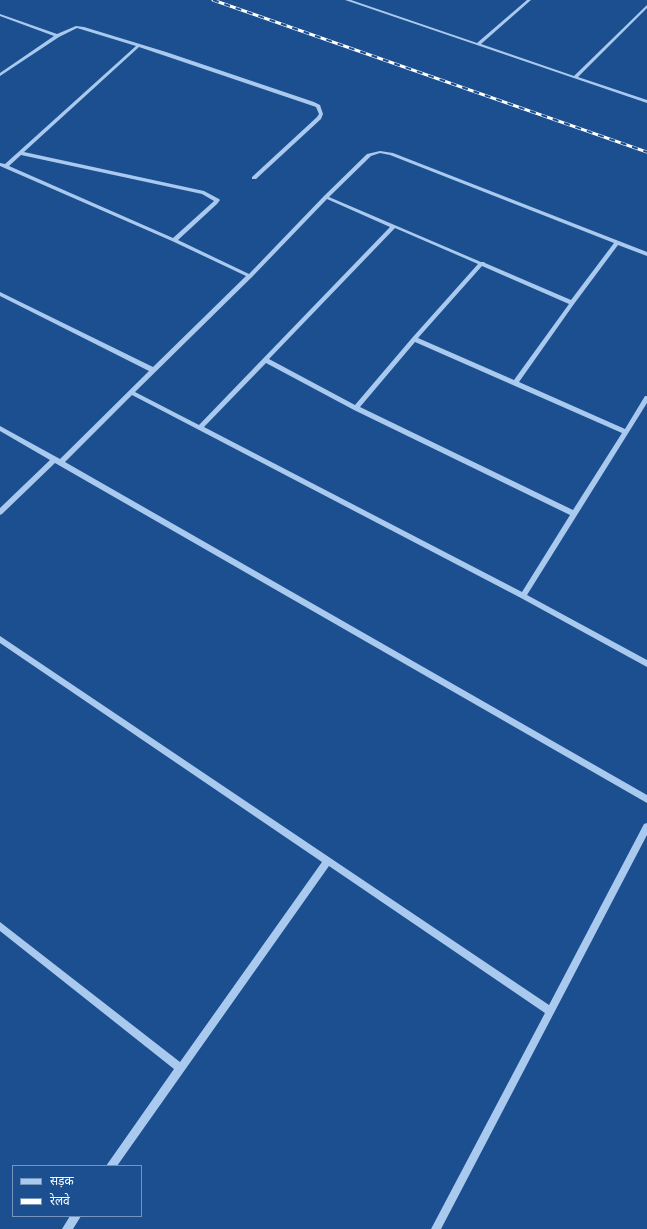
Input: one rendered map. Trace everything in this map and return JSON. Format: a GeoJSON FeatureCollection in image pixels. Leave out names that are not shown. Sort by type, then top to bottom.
{"type":"FeatureCollection","features":[{"type":"Feature","properties":{"kind":"street"},"geometry":{"type":"LineString","coordinates":[[347,0],[647,102]]}},
{"type":"Feature","properties":{"kind":"street"},"geometry":{"type":"LineString","coordinates":[[478,44],[529,0]]}},
{"type":"Feature","properties":{"kind":"street"},"geometry":{"type":"LineString","coordinates":[[575,77],[647,6]]}},
{"type":"Feature","properties":{"kind":"street"},"geometry":{"type":"LineString","coordinates":[[0,15],[57,36]]}},
{"type":"Feature","properties":{"kind":"street"},"geometry":{"type":"LineString","coordinates":[[0,75],[57,36],[77,27],[139,45],[318,106],[321,114],[319,118],[254,178]]}},
{"type":"Feature","properties":{"kind":"street"},"geometry":{"type":"LineString","coordinates":[[3,166],[20,154],[139,45]]}},
{"type":"Feature","properties":{"kind":"street"},"geometry":{"type":"LineString","coordinates":[[0,512],[131,392],[250,276],[326,197],[369,155],[385,152],[647,254]]}},
{"type":"Feature","properties":{"kind":"street"},"geometry":{"type":"LineString","coordinates":[[20,154],[204,193],[217,200],[174,240]]}},
{"type":"Feature","properties":{"kind":"street"},"geometry":{"type":"LineString","coordinates":[[3,166],[174,240],[250,276]]}},
{"type":"Feature","properties":{"kind":"street"},"geometry":{"type":"LineString","coordinates":[[326,197],[572,303]]}},
{"type":"Feature","properties":{"kind":"street"},"geometry":{"type":"LineString","coordinates":[[200,428],[394,226]]}},
{"type":"Feature","properties":{"kind":"street"},"geometry":{"type":"LineString","coordinates":[[515,383],[572,303],[618,243]]}},
{"type":"Feature","properties":{"kind":"street"},"geometry":{"type":"LineString","coordinates":[[356,408],[414,339],[482,263]]}},
{"type":"Feature","properties":{"kind":"street"},"geometry":{"type":"LineString","coordinates":[[0,294],[153,370]]}},
{"type":"Feature","properties":{"kind":"street"},"geometry":{"type":"LineString","coordinates":[[414,339],[626,432]]}},
{"type":"Feature","properties":{"kind":"street"},"geometry":{"type":"LineString","coordinates":[[266,360],[356,408],[575,514]]}},
{"type":"Feature","properties":{"kind":"street"},"geometry":{"type":"LineString","coordinates":[[131,392],[523,596],[647,664]]}},
{"type":"Feature","properties":{"kind":"street"},"geometry":{"type":"LineString","coordinates":[[523,596],[647,398]]}},
{"type":"Feature","properties":{"kind":"street"},"geometry":{"type":"LineString","coordinates":[[0,428],[647,799]]}},
{"type":"Feature","properties":{"kind":"street"},"geometry":{"type":"LineString","coordinates":[[0,639],[550,1011]]}},
{"type":"Feature","properties":{"kind":"street"},"geometry":{"type":"LineString","coordinates":[[436,1229],[647,827]]}},
{"type":"Feature","properties":{"kind":"street"},"geometry":{"type":"LineString","coordinates":[[112,1165],[328,861]]}},
{"type":"Feature","properties":{"kind":"street"},"geometry":{"type":"LineString","coordinates":[[0,926],[180,1068]]}},
{"type":"Feature","properties":{"kind":"street"},"geometry":{"type":"LineString","coordinates":[[67,1229],[75,1217]]}},
{"type":"Feature","properties":{"kind":"railway"},"geometry":{"type":"LineString","coordinates":[[213,0],[647,152]]}}]}
